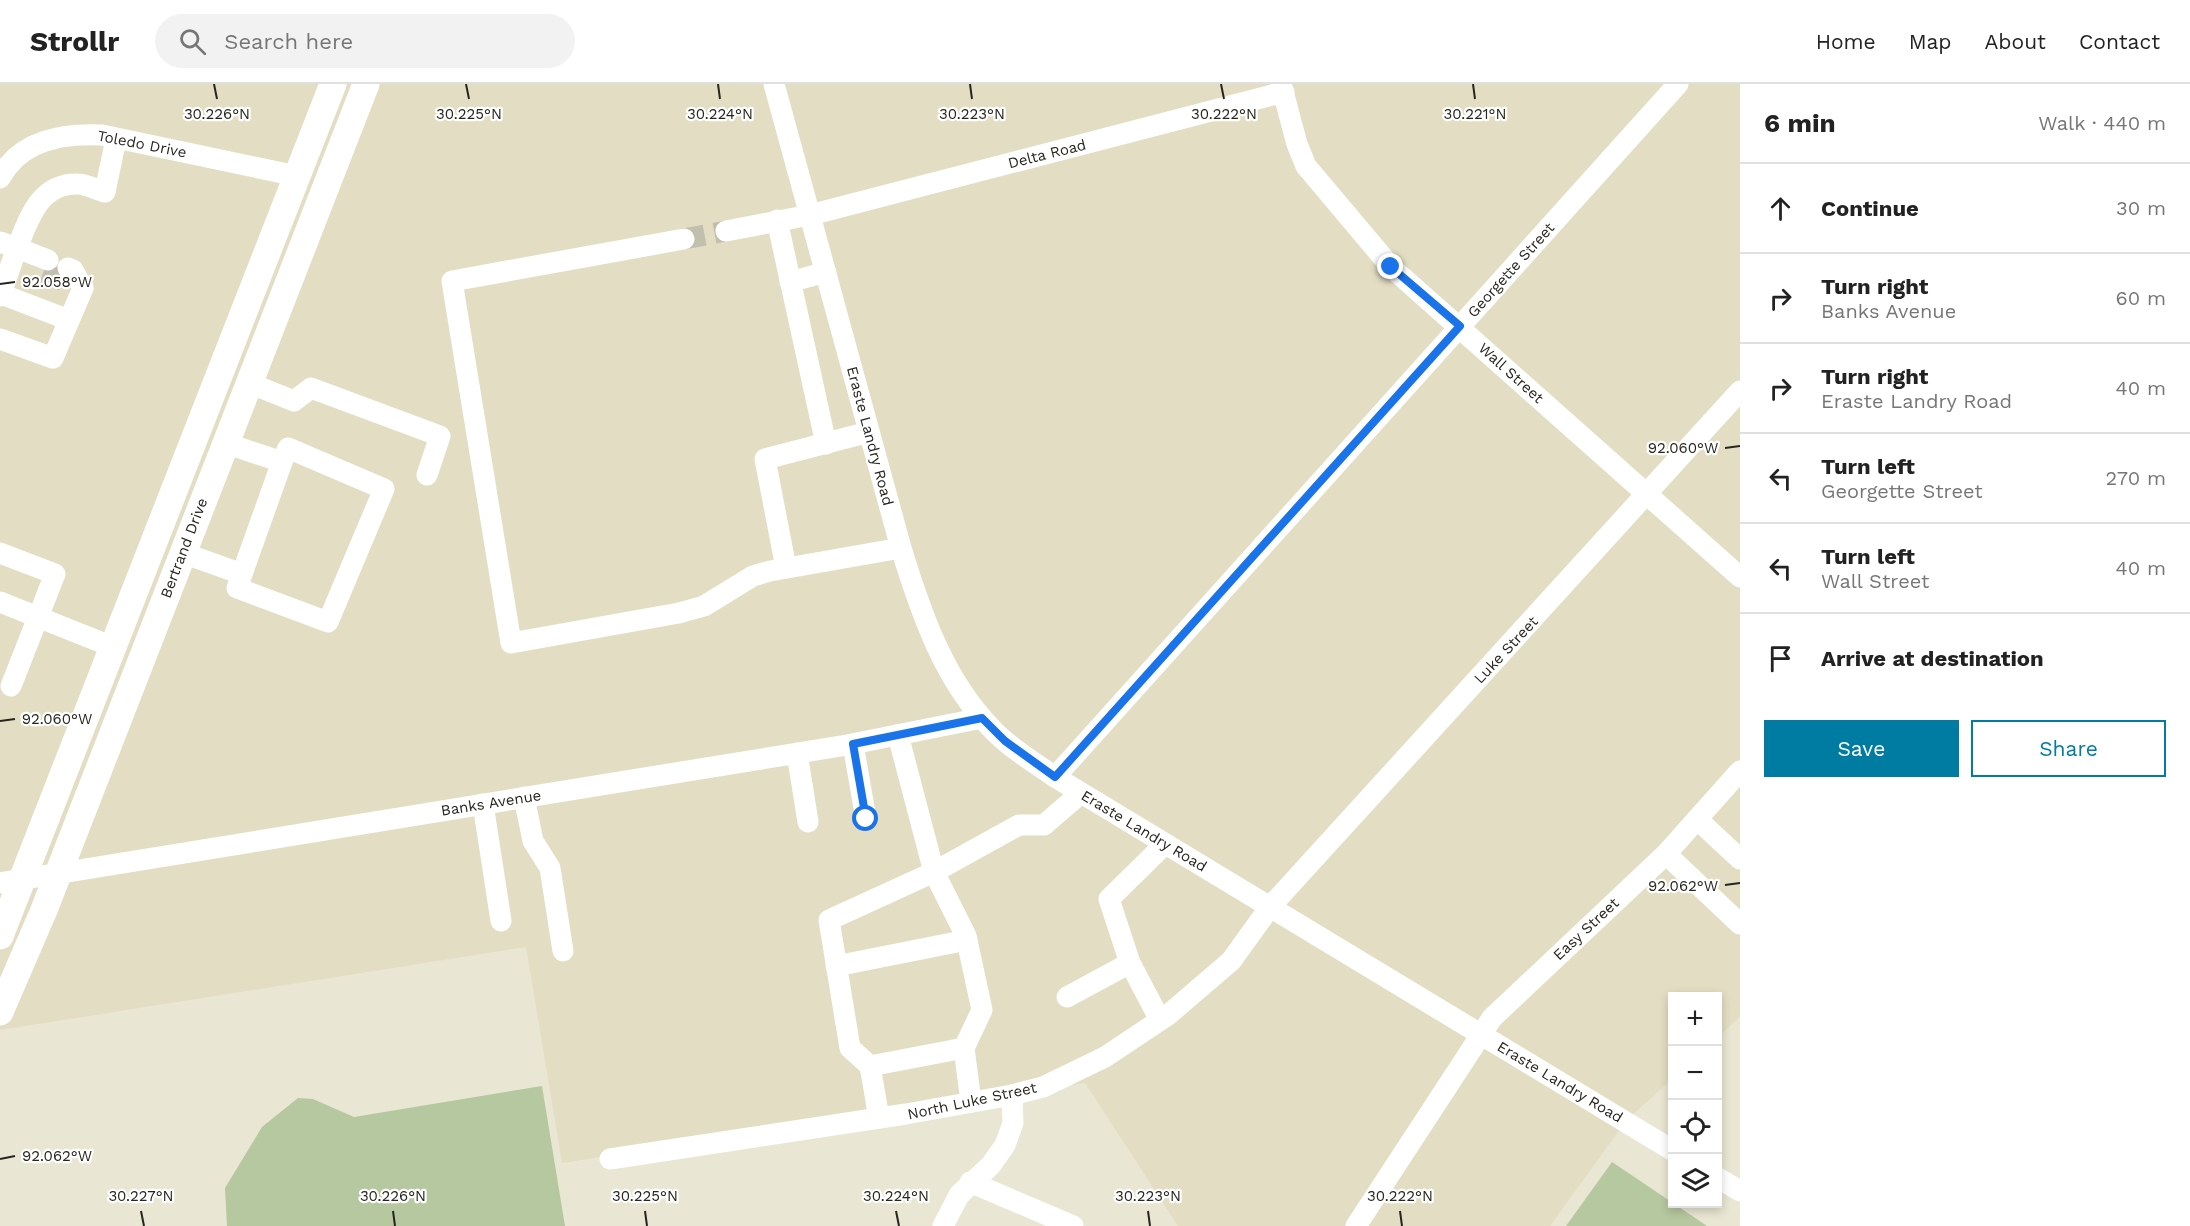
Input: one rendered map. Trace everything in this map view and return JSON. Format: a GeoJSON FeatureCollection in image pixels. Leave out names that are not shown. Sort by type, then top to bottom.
{"type":"FeatureCollection","features":[{"type":"Feature","properties":{"kind":"main road","name":"Bertrand Drive"},"geometry":{"type":"LineString","coordinates":[[0,936],[11,881],[113,647],[333,84]]}},
{"type":"Feature","properties":{"kind":"main road","name":"Bertrand Drive"},"geometry":{"type":"LineString","coordinates":[[0,1012],[58,873],[366,84]]}},
{"type":"Feature","properties":{"kind":"street","name":"Eraste Landry Road"},"geometry":{"type":"LineString","coordinates":[[774,84],[901,548],[928,631],[968,700],[982,718],[1005,741],[1055,777],[1668,1148]]}},
{"type":"Feature","properties":{"kind":"street","name":"Georgette Street"},"geometry":{"type":"LineString","coordinates":[[1055,777],[1678,84]]}},
{"type":"Feature","properties":{"kind":"street","name":"Delta Road"},"geometry":{"type":"LineString","coordinates":[[726,231],[810,215],[1283,88]]}},
{"type":"Feature","properties":{"kind":"street","name":"Wall Street"},"geometry":{"type":"LineString","coordinates":[[1283,88],[1297,144],[1314,177],[1391,267],[1740,577]]}},
{"type":"Feature","properties":{"kind":"street","name":"Toledo Drive"},"geometry":{"type":"LineString","coordinates":[[0,178],[26,150],[50,139],[78,134],[116,139],[297,176]]}},
{"type":"Feature","properties":{"kind":"street"},"geometry":{"type":"LineString","coordinates":[[69,320],[0,295],[10,250],[37,202],[57,188],[78,184],[105,192],[116,139]]}},
{"type":"Feature","properties":{"kind":"street"},"geometry":{"type":"LineString","coordinates":[[777,220],[826,444]]}},
{"type":"Feature","properties":{"kind":"street"},"geometry":{"type":"LineString","coordinates":[[684,239],[453,280],[511,643],[679,613],[704,606],[753,576],[901,548]]}},
{"type":"Feature","properties":{"kind":"street"},"geometry":{"type":"LineString","coordinates":[[10,250],[46,266]]}},
{"type":"Feature","properties":{"kind":"street"},"geometry":{"type":"LineString","coordinates":[[790,282],[826,272]]}},
{"type":"Feature","properties":{"kind":"street"},"geometry":{"type":"LineString","coordinates":[[0,339],[53,358],[69,320],[73,279]]}},
{"type":"Feature","properties":{"kind":"street"},"geometry":{"type":"LineString","coordinates":[[249,383],[294,401],[311,388],[440,436],[427,475]]}},
{"type":"Feature","properties":{"kind":"street","name":"Luke Street"},"geometry":{"type":"LineString","coordinates":[[1270,907],[1740,391]]}},
{"type":"Feature","properties":{"kind":"street"},"geometry":{"type":"LineString","coordinates":[[786,568],[765,459],[869,432]]}},
{"type":"Feature","properties":{"kind":"street"},"geometry":{"type":"LineString","coordinates":[[225,443],[282,462]]}},
{"type":"Feature","properties":{"kind":"street"},"geometry":{"type":"LineString","coordinates":[[288,448],[384,489],[328,622],[237,588],[242,574],[288,448]]}},
{"type":"Feature","properties":{"kind":"street"},"geometry":{"type":"LineString","coordinates":[[0,553],[55,574],[10,686]]}},
{"type":"Feature","properties":{"kind":"street"},"geometry":{"type":"LineString","coordinates":[[183,553],[242,574]]}},
{"type":"Feature","properties":{"kind":"street"},"geometry":{"type":"LineString","coordinates":[[0,602],[113,647]]}},
{"type":"Feature","properties":{"kind":"street","name":"Banks Avenue"},"geometry":{"type":"LineString","coordinates":[[11,881],[853,744],[982,718]]}},
{"type":"Feature","properties":{"kind":"street"},"geometry":{"type":"LineString","coordinates":[[898,735],[933,872],[967,940],[982,1010],[964,1048],[972,1102]]}},
{"type":"Feature","properties":{"kind":"street"},"geometry":{"type":"LineString","coordinates":[[853,744],[866,819]]}},
{"type":"Feature","properties":{"kind":"street"},"geometry":{"type":"LineString","coordinates":[[797,753],[807,822]]}},
{"type":"Feature","properties":{"kind":"street","name":"Easy Street"},"geometry":{"type":"LineString","coordinates":[[1356,1226],[1492,1018],[1666,854],[1740,771]]}},
{"type":"Feature","properties":{"kind":"street"},"geometry":{"type":"LineString","coordinates":[[879,1118],[870,1066],[850,1048],[829,920],[933,872],[1019,825],[1044,825],[1081,793]]}},
{"type":"Feature","properties":{"kind":"street"},"geometry":{"type":"LineString","coordinates":[[524,797],[533,841],[550,868],[563,951]]}},
{"type":"Feature","properties":{"kind":"street"},"geometry":{"type":"LineString","coordinates":[[483,804],[501,921]]}},
{"type":"Feature","properties":{"kind":"street"},"geometry":{"type":"LineString","coordinates":[[1697,819],[1740,859]]}},
{"type":"Feature","properties":{"kind":"street"},"geometry":{"type":"LineString","coordinates":[[1160,1020],[1130,963],[1109,899],[1165,844]]}},
{"type":"Feature","properties":{"kind":"street"},"geometry":{"type":"LineString","coordinates":[[1666,854],[1740,924]]}},
{"type":"Feature","properties":{"kind":"street","name":"North Luke Street"},"geometry":{"type":"LineString","coordinates":[[610,1159],[879,1118],[1012,1095],[1042,1087],[1105,1058],[1160,1020],[1231,962],[1270,907]]}},
{"type":"Feature","properties":{"kind":"street"},"geometry":{"type":"LineString","coordinates":[[836,966],[967,940]]}},
{"type":"Feature","properties":{"kind":"street"},"geometry":{"type":"LineString","coordinates":[[1066,997],[1130,963]]}},
{"type":"Feature","properties":{"kind":"street"},"geometry":{"type":"LineString","coordinates":[[870,1066],[964,1048]]}},
{"type":"Feature","properties":{"kind":"street"},"geometry":{"type":"LineString","coordinates":[[943,1226],[956,1200],[970,1182],[991,1165],[1005,1145],[1013,1123],[1012,1095]]}},
{"type":"Feature","properties":{"kind":"street"},"geometry":{"type":"LineString","coordinates":[[1722,1180],[1740,1191]]}},
{"type":"Feature","properties":{"kind":"street"},"geometry":{"type":"LineString","coordinates":[[970,1182],[1073,1226]]}},
{"type":"Feature","properties":{"kind":"shaded area"},"geometry":{"type":"Polygon","coordinates":[[[0,84],[1740,84],[1740,1017],[1722,1033],[1722,992],[1668,992],[1668,1083],[1626,1121],[1550,1226],[1178,1226],[1085,1083],[562,1163],[526,947],[0,1030],[0,84]]]}},
{"type":"Feature","properties":{"kind":"green space"},"geometry":{"type":"Polygon","coordinates":[[[542,1086],[565,1226],[227,1226],[225,1188],[262,1127],[298,1098],[313,1099],[354,1117],[542,1086]]]}},
{"type":"Feature","properties":{"kind":"green space"},"geometry":{"type":"Polygon","coordinates":[[[1612,1162],[1668,1200],[1668,1208],[1680,1208],[1707,1226],[1566,1226],[1612,1162]]]}},
{"type":"Feature","properties":{"kind":"tunnel"},"geometry":{"type":"LineString","coordinates":[[684,239],[726,231]]}},
{"type":"Feature","properties":{"kind":"tunnel"},"geometry":{"type":"LineString","coordinates":[[43,273],[67,282]]}},
{"type":"Feature","properties":{"kind":"route"},"geometry":{"type":"LineString","coordinates":[[866,819],[853,744],[982,718],[1005,741],[1055,777],[1460,326],[1391,267]]}}]}
